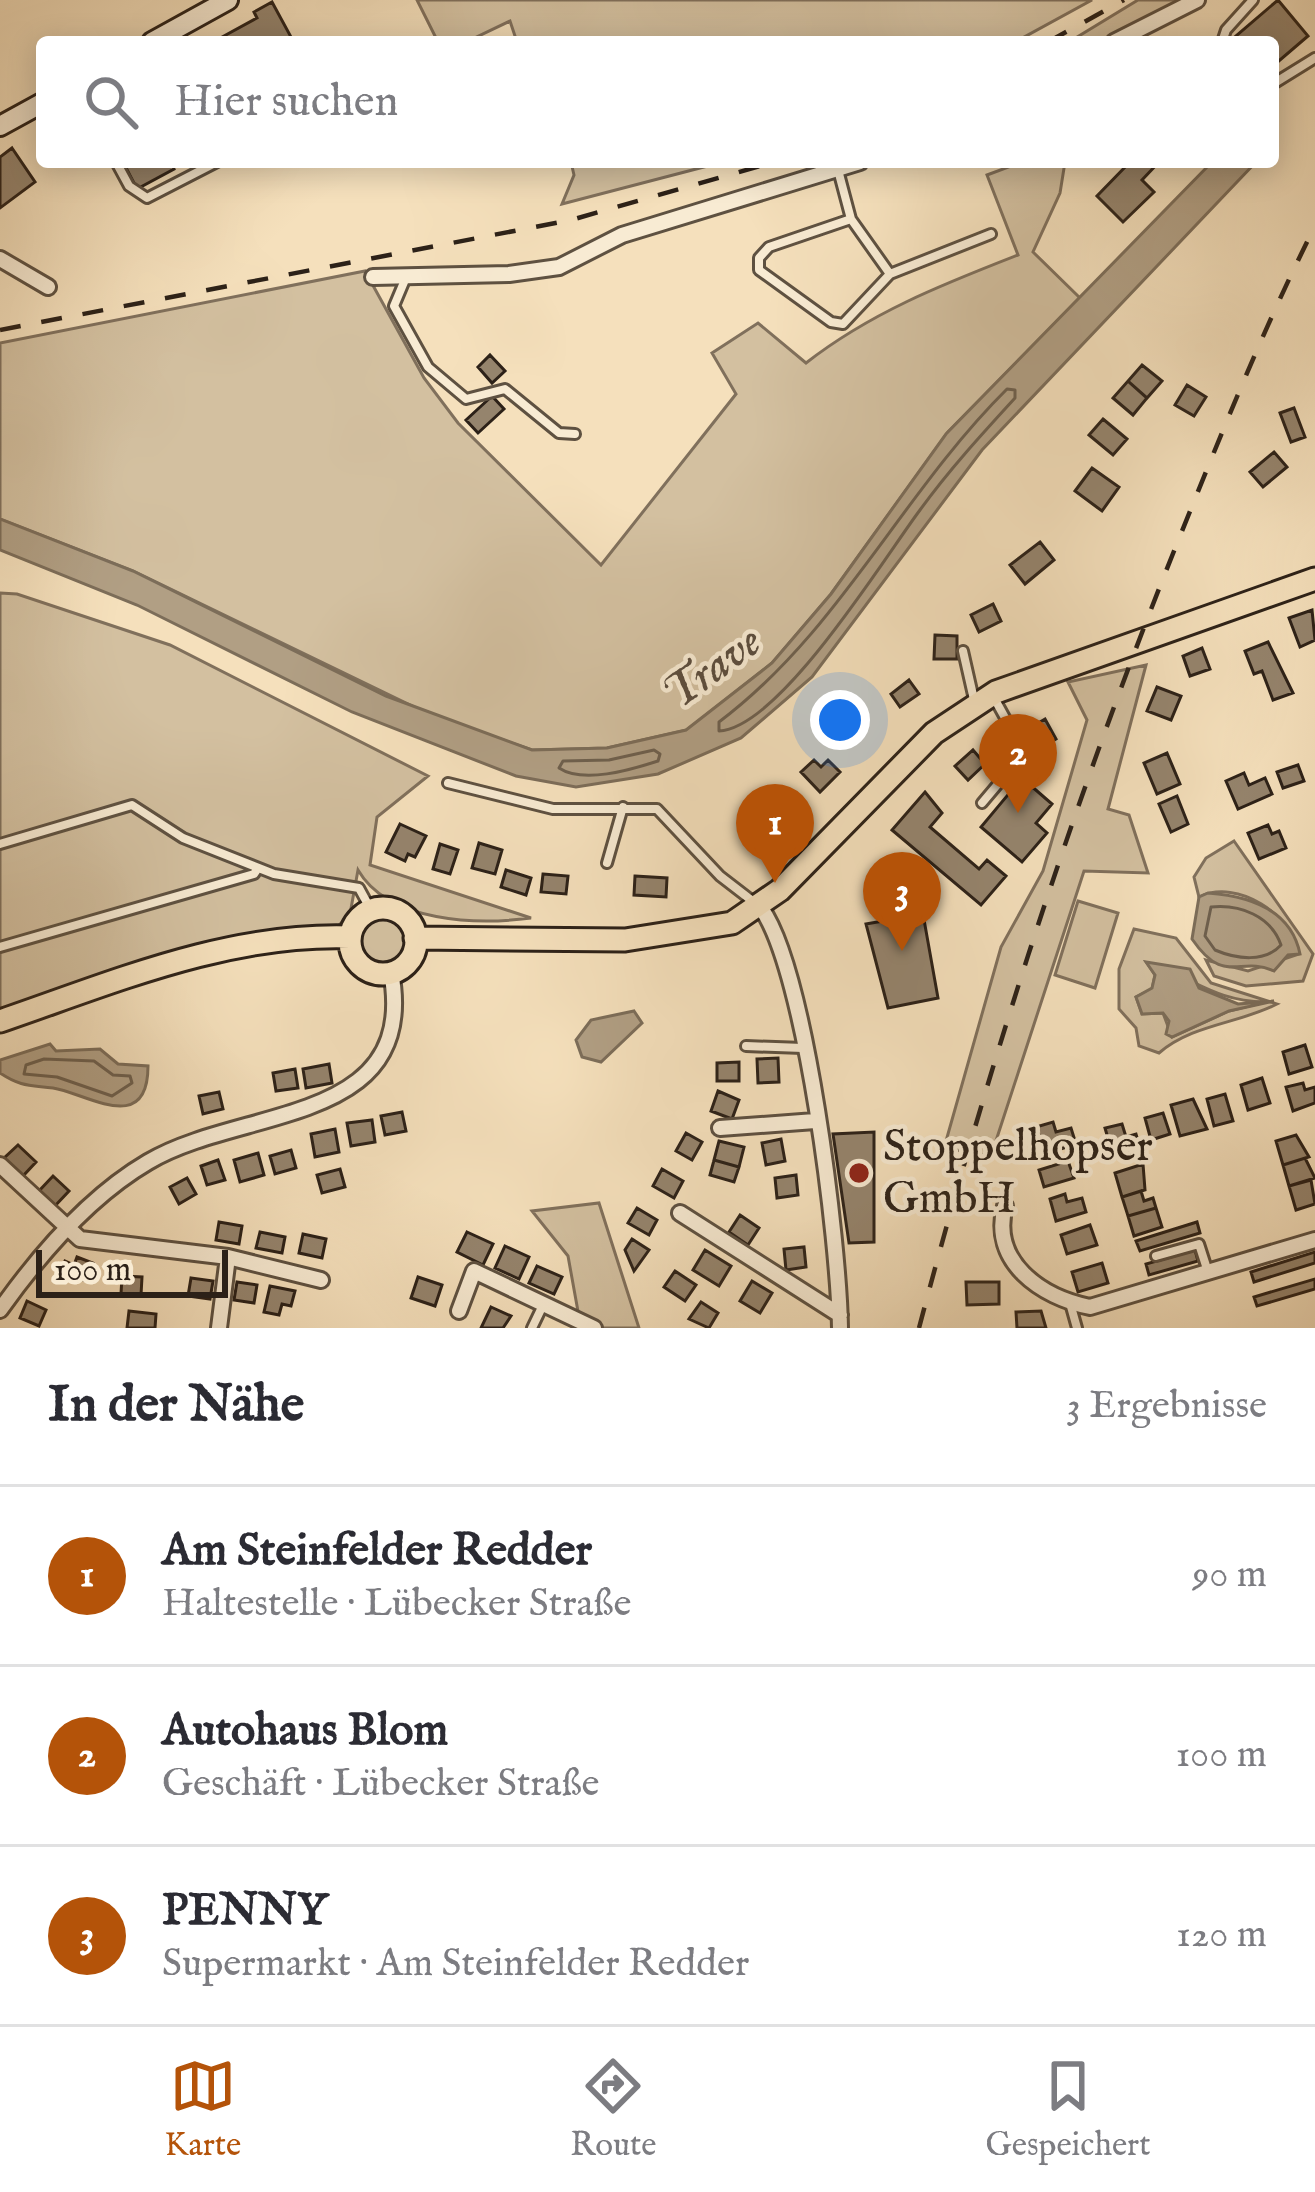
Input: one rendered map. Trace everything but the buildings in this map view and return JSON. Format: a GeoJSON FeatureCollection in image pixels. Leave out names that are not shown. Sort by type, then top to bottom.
{"type":"FeatureCollection","features":[{"type":"Feature","properties":{"kind":"main road"},"geometry":{"type":"LineString","coordinates":[[163,36],[228,0]]}},
{"type":"Feature","properties":{"kind":"main road"},"geometry":{"type":"LineString","coordinates":[[0,126],[36,106]]}},
{"type":"Feature","properties":{"kind":"main road"},"geometry":{"type":"LineString","coordinates":[[415,938],[625,940],[732,923],[761,908],[934,734],[984,700],[1315,579]]}},
{"type":"Feature","properties":{"kind":"main road"},"geometry":{"type":"LineString","coordinates":[[371,910],[401,914],[415,938],[410,959],[391,972],[361,965],[350,937],[358,919],[371,910]]}},
{"type":"Feature","properties":{"kind":"main road"},"geometry":{"type":"LineString","coordinates":[[0,1021],[208,951],[290,937],[350,937]]}},
{"type":"Feature","properties":{"kind":"street"},"geometry":{"type":"LineString","coordinates":[[1126,36],[1197,0]]}},
{"type":"Feature","properties":{"kind":"street"},"geometry":{"type":"LineString","coordinates":[[374,277],[509,274],[559,266],[622,235],[838,168]]}},
{"type":"Feature","properties":{"kind":"street"},"geometry":{"type":"LineString","coordinates":[[0,259],[48,287]]}},
{"type":"Feature","properties":{"kind":"street"},"geometry":{"type":"LineString","coordinates":[[761,908],[786,960],[803,1048],[840,1322]]}},
{"type":"Feature","properties":{"kind":"street"},"geometry":{"type":"LineString","coordinates":[[0,1309],[67,1230],[124,1178],[175,1147],[324,1102],[355,1087],[377,1064],[393,1033],[391,972]]}},
{"type":"Feature","properties":{"kind":"street"},"geometry":{"type":"LineString","coordinates":[[720,1128],[815,1121]]}},
{"type":"Feature","properties":{"kind":"street"},"geometry":{"type":"LineString","coordinates":[[0,1165],[67,1230],[101,1244],[228,1257],[321,1280]]}},
{"type":"Feature","properties":{"kind":"street"},"geometry":{"type":"LineString","coordinates":[[1004,1206],[1000,1223],[1010,1257],[1024,1278],[1070,1303],[1101,1306],[1315,1240]]}},
{"type":"Feature","properties":{"kind":"street"},"geometry":{"type":"LineString","coordinates":[[680,1213],[840,1322]]}},
{"type":"Feature","properties":{"kind":"street"},"geometry":{"type":"LineString","coordinates":[[218,1328],[228,1257]]}},
{"type":"Feature","properties":{"kind":"street"},"geometry":{"type":"LineString","coordinates":[[459,1311],[474,1271],[594,1328]]}},
{"type":"Feature","properties":{"kind":"lane"},"geometry":{"type":"LineString","coordinates":[[1224,36],[1253,0]]}},
{"type":"Feature","properties":{"kind":"lane"},"geometry":{"type":"LineString","coordinates":[[1279,80],[1315,58]]}},
{"type":"Feature","properties":{"kind":"lane"},"geometry":{"type":"LineString","coordinates":[[119,168],[129,186],[147,198],[205,168]]}},
{"type":"Feature","properties":{"kind":"lane"},"geometry":{"type":"LineString","coordinates":[[838,168],[851,219],[890,274]]}},
{"type":"Feature","properties":{"kind":"lane"},"geometry":{"type":"LineString","coordinates":[[851,219],[770,247],[759,258],[759,270],[831,322],[843,323],[890,274],[991,235]]}},
{"type":"Feature","properties":{"kind":"lane"},"geometry":{"type":"LineString","coordinates":[[408,273],[394,306],[428,368],[466,399],[505,389],[559,433],[574,434]]}},
{"type":"Feature","properties":{"kind":"lane"},"geometry":{"type":"LineString","coordinates":[[963,651],[963,669],[1019,743],[1010,771],[982,803]]}},
{"type":"Feature","properties":{"kind":"lane"},"geometry":{"type":"LineString","coordinates":[[448,783],[554,809],[657,809],[720,877],[761,908]]}},
{"type":"Feature","properties":{"kind":"lane"},"geometry":{"type":"LineString","coordinates":[[0,844],[132,805],[184,838],[259,868],[359,888],[371,910]]}},
{"type":"Feature","properties":{"kind":"lane"},"geometry":{"type":"LineString","coordinates":[[607,863],[623,807]]}},
{"type":"Feature","properties":{"kind":"lane"},"geometry":{"type":"LineString","coordinates":[[0,947],[254,874],[259,868]]}},
{"type":"Feature","properties":{"kind":"lane"},"geometry":{"type":"LineString","coordinates":[[746,1046],[803,1048]]}},
{"type":"Feature","properties":{"kind":"lane"},"geometry":{"type":"LineString","coordinates":[[1156,1256],[1199,1244],[1209,1273]]}},
{"type":"Feature","properties":{"kind":"lane"},"geometry":{"type":"LineString","coordinates":[[532,1328],[545,1301]]}},
{"type":"Feature","properties":{"kind":"lane"},"geometry":{"type":"LineString","coordinates":[[1070,1303],[1077,1328]]}},
{"type":"Feature","properties":{"kind":"shaded area"},"geometry":{"type":"Polygon","coordinates":[[[417,0],[1092,0],[1026,36],[515,36],[510,21],[479,36],[435,36],[417,0]]]}},
{"type":"Feature","properties":{"kind":"shaded area"},"geometry":{"type":"Polygon","coordinates":[[[1138,0],[1186,0],[1111,36],[1079,36],[1138,0]]]}},
{"type":"Feature","properties":{"kind":"shaded area"},"geometry":{"type":"Polygon","coordinates":[[[572,168],[700,168],[562,204],[572,168]]]}},
{"type":"Feature","properties":{"kind":"shaded area"},"geometry":{"type":"Polygon","coordinates":[[[1006,168],[1064,168],[1060,193],[1033,252],[1080,298],[948,432],[831,594],[772,663],[687,730],[607,748],[532,750],[433,716],[133,571],[0,519],[0,343],[365,271],[424,378],[458,423],[601,565],[736,394],[712,353],[758,323],[806,363],[881,315],[1018,255],[987,175],[1006,168]]]}},
{"type":"Feature","properties":{"kind":"shaded area"},"geometry":{"type":"Polygon","coordinates":[[[0,593],[17,594],[170,645],[428,776],[377,817],[370,865],[531,918],[461,920],[412,910],[372,888],[358,870],[350,914],[338,926],[289,930],[0,1013],[0,593]]]}},
{"type":"Feature","properties":{"kind":"shaded area"},"geometry":{"type":"Polygon","coordinates":[[[1146,665],[1108,809],[1129,815],[1148,873],[1084,871],[991,1156],[944,1148],[1001,947],[1043,871],[1087,720],[1068,682],[1146,665]]]}},
{"type":"Feature","properties":{"kind":"shaded area"},"geometry":{"type":"Polygon","coordinates":[[[1234,841],[1313,954],[1303,981],[1246,986],[1214,976],[1206,960],[1248,971],[1299,954],[1286,926],[1261,904],[1230,892],[1199,897],[1194,877],[1206,858],[1234,841]]]}},
{"type":"Feature","properties":{"kind":"shaded area"},"geometry":{"type":"Polygon","coordinates":[[[1078,901],[1118,913],[1095,988],[1055,975],[1078,901]]]}},
{"type":"Feature","properties":{"kind":"shaded area"},"geometry":{"type":"Polygon","coordinates":[[[382,915],[400,922],[407,940],[400,958],[382,965],[364,958],[357,940],[364,922],[382,915]]]}},
{"type":"Feature","properties":{"kind":"shaded area"},"geometry":{"type":"Polygon","coordinates":[[[1134,929],[1176,938],[1211,983],[1277,1004],[1186,1036],[1159,1053],[1139,1046],[1136,1028],[1119,1009],[1119,969],[1134,929]],[[1147,963],[1155,975],[1152,989],[1136,997],[1142,1014],[1163,1013],[1172,1037],[1229,1011],[1265,1002],[1217,993],[1147,963]]]}},
{"type":"Feature","properties":{"kind":"shaded area"},"geometry":{"type":"Polygon","coordinates":[[[599,1203],[639,1328],[581,1328],[568,1256],[532,1211],[599,1203]]]}},
{"type":"Feature","properties":{"kind":"water"},"geometry":{"type":"Polygon","coordinates":[[[1206,168],[1250,168],[982,450],[812,677],[741,738],[658,774],[576,787],[516,776],[352,712],[137,605],[0,550],[0,519],[133,571],[386,696],[532,750],[607,748],[686,730],[772,663],[831,594],[946,434],[1206,168]]]}},
{"type":"Feature","properties":{"kind":"water"},"geometry":{"type":"Polygon","coordinates":[[[1208,893],[1238,897],[1266,908],[1288,926],[1300,954],[1288,955],[1274,971],[1214,962],[1192,939],[1199,897],[1208,893]]]}},
{"type":"Feature","properties":{"kind":"water"},"geometry":{"type":"Polygon","coordinates":[[[1146,962],[1190,969],[1199,988],[1238,1004],[1274,1001],[1229,1011],[1172,1037],[1166,1034],[1169,1021],[1163,1013],[1142,1014],[1136,997],[1152,988],[1155,975],[1146,962]]]}},
{"type":"Feature","properties":{"kind":"water"},"geometry":{"type":"Polygon","coordinates":[[[634,1011],[642,1023],[601,1062],[582,1057],[576,1040],[591,1020],[634,1011]]]}},
{"type":"Feature","properties":{"kind":"water"},"geometry":{"type":"Polygon","coordinates":[[[50,1044],[56,1051],[100,1049],[118,1064],[148,1066],[145,1088],[138,1100],[113,1105],[20,1083],[0,1073],[0,1060],[50,1044]]]}},
{"type":"Feature","properties":{"kind":"railway"},"geometry":{"type":"LineString","coordinates":[[1059,36],[1124,0]]}},
{"type":"Feature","properties":{"kind":"railway"},"geometry":{"type":"LineString","coordinates":[[0,330],[571,220],[753,168]]}},
{"type":"Feature","properties":{"kind":"railway"},"geometry":{"type":"LineString","coordinates":[[919,1328],[1004,1033],[1101,743],[1224,428],[1315,226]]}},
{"type":"Feature","properties":{"kind":"place","name":"Autohaus Blom"},"geometry":{"type":"Point","coordinates":[1018,813]}},
{"type":"Feature","properties":{"kind":"place","name":"Am Steinfelder Redder"},"geometry":{"type":"Point","coordinates":[775,883]}},
{"type":"Feature","properties":{"kind":"place","name":"PENNY"},"geometry":{"type":"Point","coordinates":[902,951]}},
{"type":"Feature","properties":{"kind":"place","name":"Stoppelhopser GmbH"},"geometry":{"type":"Point","coordinates":[859,1173]}},
{"type":"Feature","properties":{"kind":"water label","name":"Trave"},"geometry":{"type":"Point","coordinates":[713,669]}}]}
